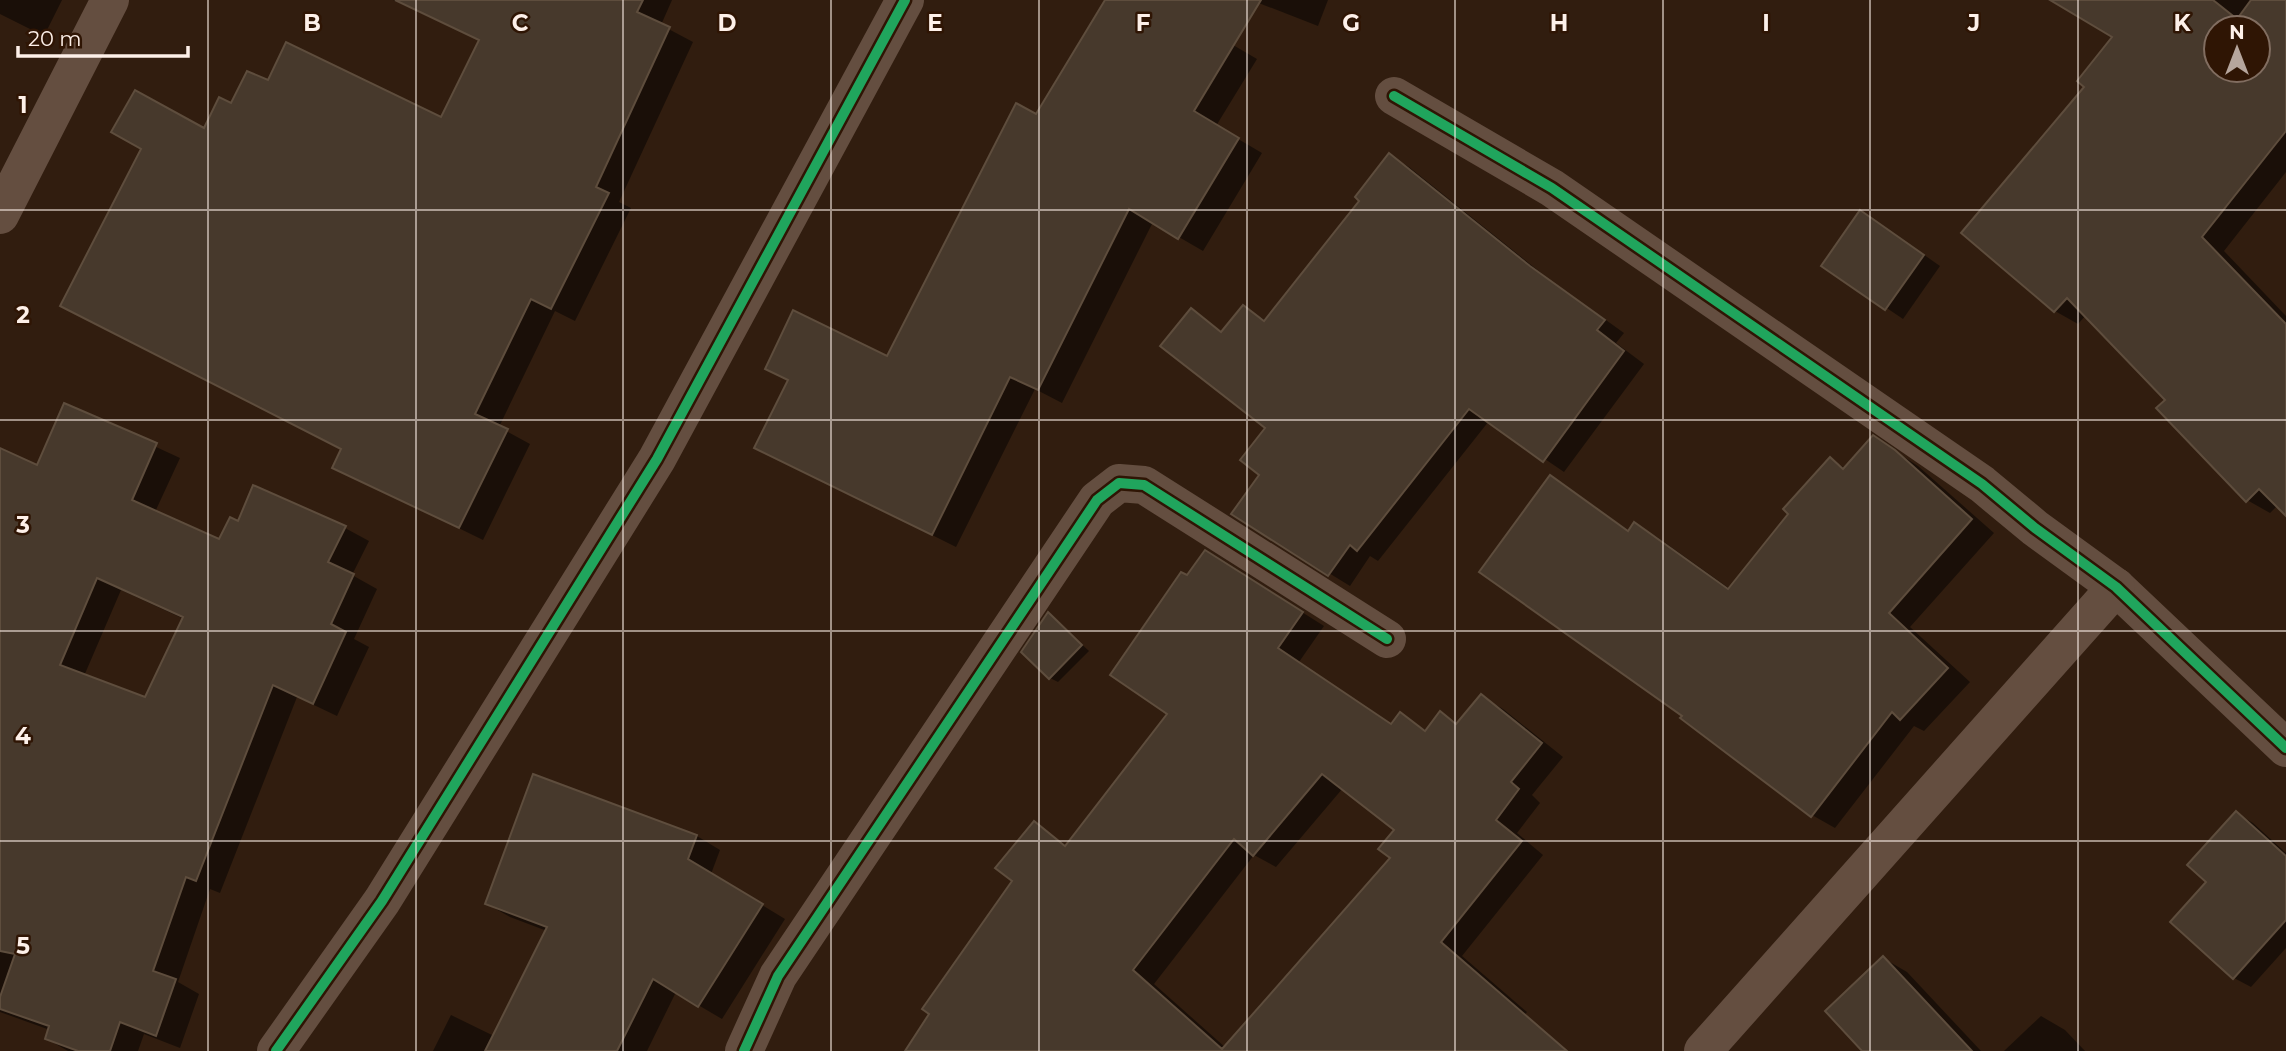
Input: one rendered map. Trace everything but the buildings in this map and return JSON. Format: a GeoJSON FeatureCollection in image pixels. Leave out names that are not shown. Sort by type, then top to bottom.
{"type":"FeatureCollection","features":[{"type":"Feature","properties":{"kind":"street"},"geometry":{"type":"LineString","coordinates":[[0,215],[110,0]]}},
{"type":"Feature","properties":{"kind":"street"},"geometry":{"type":"LineString","coordinates":[[276,1051],[382,901],[657,459],[905,0]]}},
{"type":"Feature","properties":{"kind":"street"},"geometry":{"type":"LineString","coordinates":[[1394,96],[1552,188],[1982,484],[2035,528],[2116,587],[2286,748]]}},
{"type":"Feature","properties":{"kind":"street"},"geometry":{"type":"LineString","coordinates":[[744,1051],[778,976],[1097,500],[1119,483],[1144,485],[1387,639]]}},
{"type":"Feature","properties":{"kind":"street"},"geometry":{"type":"LineString","coordinates":[[1703,1051],[2116,587]]}},
{"type":"Feature","properties":{"kind":"cycle path"},"geometry":{"type":"LineString","coordinates":[[276,1051],[382,901],[657,459],[905,0]]}},
{"type":"Feature","properties":{"kind":"cycle path"},"geometry":{"type":"LineString","coordinates":[[1394,96],[1552,188],[1982,484],[2035,528],[2116,587],[2286,748]]}},
{"type":"Feature","properties":{"kind":"cycle path"},"geometry":{"type":"LineString","coordinates":[[744,1051],[778,976],[1097,500],[1119,483],[1144,485],[1387,639]]}}]}
